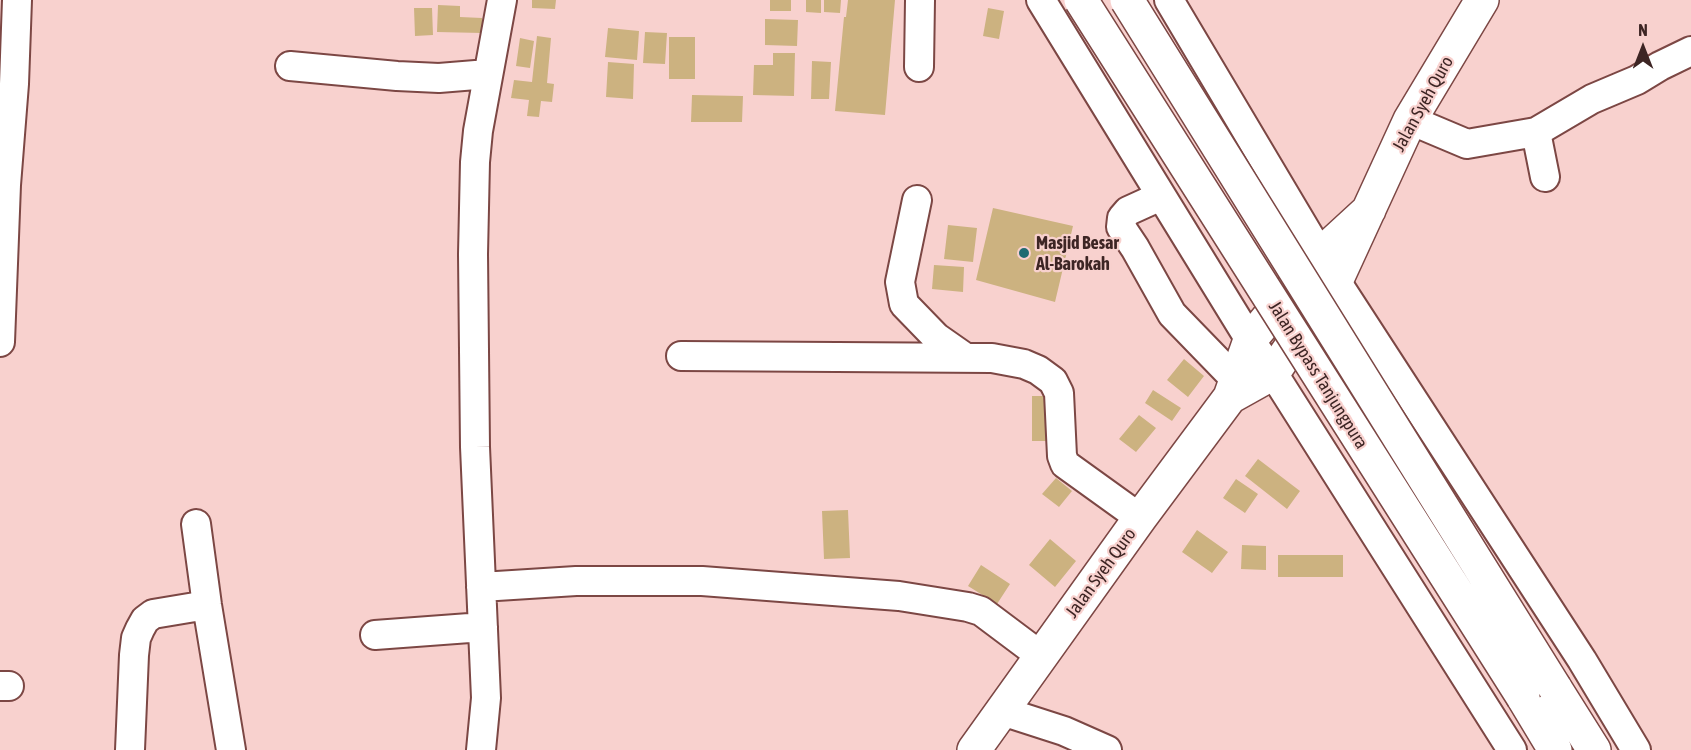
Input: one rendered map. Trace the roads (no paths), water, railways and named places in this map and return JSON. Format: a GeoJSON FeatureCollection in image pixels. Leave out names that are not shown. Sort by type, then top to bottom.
{"type":"FeatureCollection","features":[{"type":"Feature","properties":{"kind":"main road","name":"Jalan Bypass Tanjungpura"},"geometry":{"type":"LineString","coordinates":[[1081,0],[1555,750]]}},
{"type":"Feature","properties":{"kind":"main road","name":"Jalan Bypass Tanjungpura"},"geometry":{"type":"LineString","coordinates":[[1126,0],[1594,750]]}},
{"type":"Feature","properties":{"kind":"main road","name":"Jalan Syeh Quro"},"geometry":{"type":"LineString","coordinates":[[1233,388],[1273,373],[1328,268],[1369,210],[1410,120],[1482,0]]}},
{"type":"Feature","properties":{"kind":"main road","name":"Jalan Syeh Quro"},"geometry":{"type":"LineString","coordinates":[[974,750],[1233,388],[1250,340],[1328,268]]}},
{"type":"Feature","properties":{"kind":"street"},"geometry":{"type":"LineString","coordinates":[[0,342],[7,85],[17,0]]}},
{"type":"Feature","properties":{"kind":"street"},"geometry":{"type":"LineString","coordinates":[[481,750],[486,698],[475,447],[473,254],[475,162],[478,131],[502,0]]}},
{"type":"Feature","properties":{"kind":"street"},"geometry":{"type":"LineString","coordinates":[[919,67],[920,0]]}},
{"type":"Feature","properties":{"kind":"street","name":"Jalan Bypass Tanjungpura"},"geometry":{"type":"LineString","coordinates":[[1041,0],[1250,340],[1512,750]]}},
{"type":"Feature","properties":{"kind":"street"},"geometry":{"type":"LineString","coordinates":[[1169,0],[1328,268],[1582,660],[1636,750]]}},
{"type":"Feature","properties":{"kind":"street"},"geometry":{"type":"LineString","coordinates":[[1410,120],[1467,144],[1536,132],[1592,99],[1637,80],[1691,51]]}},
{"type":"Feature","properties":{"kind":"street"},"geometry":{"type":"LineString","coordinates":[[290,66],[439,78],[488,74]]}},
{"type":"Feature","properties":{"kind":"street"},"geometry":{"type":"LineString","coordinates":[[1536,132],[1545,177]]}},
{"type":"Feature","properties":{"kind":"street"},"geometry":{"type":"LineString","coordinates":[[1161,196],[1128,211],[1122,218],[1120,227],[1135,248],[1172,314],[1233,388]]}},
{"type":"Feature","properties":{"kind":"street"},"geometry":{"type":"LineString","coordinates":[[917,200],[900,282],[904,304],[936,337],[966,358]]}},
{"type":"Feature","properties":{"kind":"street"},"geometry":{"type":"LineString","coordinates":[[681,356],[992,358],[1024,364],[1038,370],[1053,381],[1059,393],[1062,456],[1065,464],[1140,518]]}},
{"type":"Feature","properties":{"kind":"street"},"geometry":{"type":"LineString","coordinates":[[196,524],[231,750]]}},
{"type":"Feature","properties":{"kind":"street"},"geometry":{"type":"LineString","coordinates":[[481,587],[576,581],[702,581],[899,596],[981,611],[1041,656]]}},
{"type":"Feature","properties":{"kind":"street"},"geometry":{"type":"LineString","coordinates":[[130,750],[134,655],[136,638],[140,629],[145,620],[153,614],[207,604]]}},
{"type":"Feature","properties":{"kind":"street"},"geometry":{"type":"LineString","coordinates":[[375,635],[483,627]]}},
{"type":"Feature","properties":{"kind":"street"},"geometry":{"type":"LineString","coordinates":[[1002,711],[1064,731],[1107,750]]}},
{"type":"Feature","properties":{"kind":"place","name":"Masjid Besar Al-Barokah"},"geometry":{"type":"Point","coordinates":[1024,253]}}]}
